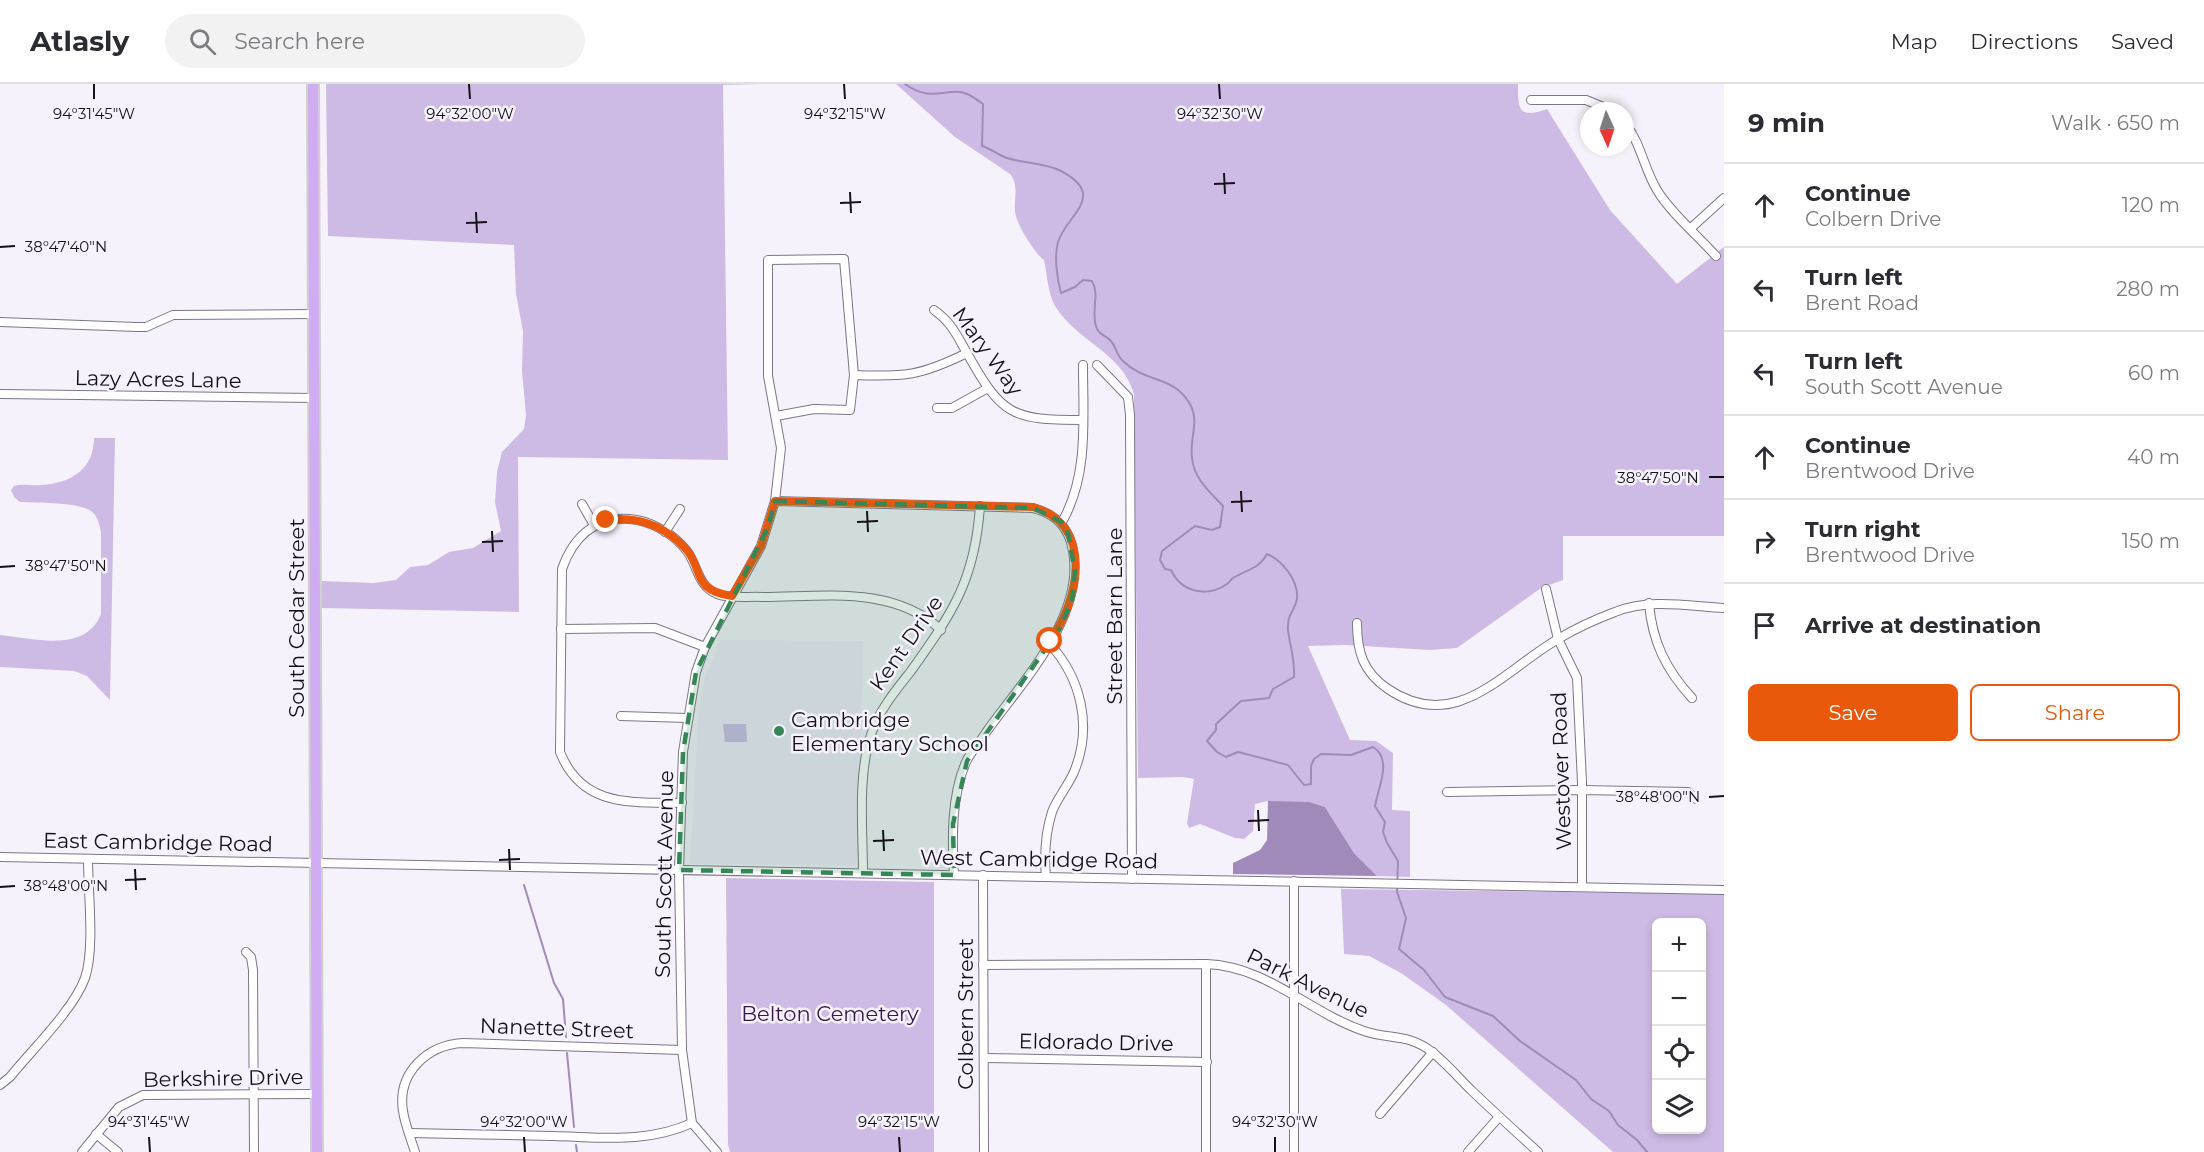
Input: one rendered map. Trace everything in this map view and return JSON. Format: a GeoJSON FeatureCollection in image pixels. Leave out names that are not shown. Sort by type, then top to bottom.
{"type":"FeatureCollection","features":[{"type":"Feature","properties":{"kind":"main road","name":"South Cedar Street"},"geometry":{"type":"LineString","coordinates":[[313,84],[316,1152]]}},
{"type":"Feature","properties":{"kind":"street"},"geometry":{"type":"LineString","coordinates":[[1531,100],[1586,100],[1591,102]]}},
{"type":"Feature","properties":{"kind":"street"},"geometry":{"type":"LineString","coordinates":[[1634,136],[1658,193],[1716,256]]}},
{"type":"Feature","properties":{"kind":"street"},"geometry":{"type":"LineString","coordinates":[[1691,228],[1724,198]]}},
{"type":"Feature","properties":{"kind":"street"},"geometry":{"type":"LineString","coordinates":[[776,416],[806,410],[850,410],[854,375],[844,259],[768,260],[768,376],[776,416],[781,463],[775,501],[1033,507],[1046,511],[1062,522],[1072,546],[1075,585],[1067,614],[967,761],[953,824],[954,875]]}},
{"type":"Feature","properties":{"kind":"street","name":"Mary Way"},"geometry":{"type":"LineString","coordinates":[[934,310],[950,321],[988,388],[999,402],[1023,417],[1040,420],[1083,420]]}},
{"type":"Feature","properties":{"kind":"street"},"geometry":{"type":"LineString","coordinates":[[0,322],[146,327],[173,315],[314,314]]}},
{"type":"Feature","properties":{"kind":"street"},"geometry":{"type":"LineString","coordinates":[[854,375],[911,375],[930,371],[967,353]]}},
{"type":"Feature","properties":{"kind":"street"},"geometry":{"type":"LineString","coordinates":[[1062,522],[1078,484],[1083,420],[1083,365]]}},
{"type":"Feature","properties":{"kind":"street","name":"Street Barn Lane"},"geometry":{"type":"LineString","coordinates":[[1097,365],[1128,397],[1130,415],[1132,879]]}},
{"type":"Feature","properties":{"kind":"street"},"geometry":{"type":"LineString","coordinates":[[937,408],[952,408],[988,388]]}},
{"type":"Feature","properties":{"kind":"street","name":"Lazy Acres Lane"},"geometry":{"type":"LineString","coordinates":[[0,394],[315,398]]}},
{"type":"Feature","properties":{"kind":"street","name":"South Scott Avenue"},"geometry":{"type":"LineString","coordinates":[[692,1123],[682,1050],[679,870],[683,752],[687,718],[696,672],[705,647],[755,559],[768,528],[775,501]]}},
{"type":"Feature","properties":{"kind":"street"},"geometry":{"type":"LineString","coordinates":[[582,504],[594,525]]}},
{"type":"Feature","properties":{"kind":"street","name":"Kent Drive"},"geometry":{"type":"LineString","coordinates":[[863,873],[864,765],[871,734],[884,708],[940,630],[961,595],[971,568],[977,541],[980,506]]}},
{"type":"Feature","properties":{"kind":"street"},"geometry":{"type":"LineString","coordinates":[[665,532],[680,509]]}},
{"type":"Feature","properties":{"kind":"street"},"geometry":{"type":"LineString","coordinates":[[682,803],[626,802],[598,795],[569,770],[560,752],[562,568],[573,545],[594,525],[606,520],[628,518],[647,522],[665,532],[687,550],[702,582],[717,594],[881,599],[913,609],[940,630]]}},
{"type":"Feature","properties":{"kind":"street","name":"Westover Road"},"geometry":{"type":"LineString","coordinates":[[1546,589],[1558,639],[1576,678],[1582,790],[1582,886]]}},
{"type":"Feature","properties":{"kind":"street"},"geometry":{"type":"LineString","coordinates":[[1649,603],[1659,650],[1671,674],[1692,698]]}},
{"type":"Feature","properties":{"kind":"street"},"geometry":{"type":"LineString","coordinates":[[1357,623],[1359,656],[1375,678],[1396,694],[1430,705],[1455,704],[1480,693],[1558,639],[1617,611],[1649,603],[1724,608]]}},
{"type":"Feature","properties":{"kind":"street"},"geometry":{"type":"LineString","coordinates":[[561,629],[655,628],[705,647]]}},
{"type":"Feature","properties":{"kind":"street"},"geometry":{"type":"LineString","coordinates":[[1046,877],[1044,856],[1048,828],[1058,799],[1076,767],[1083,732],[1078,689],[1065,663],[1049,643]]}},
{"type":"Feature","properties":{"kind":"street"},"geometry":{"type":"LineString","coordinates":[[621,716],[687,718]]}},
{"type":"Feature","properties":{"kind":"street"},"geometry":{"type":"LineString","coordinates":[[1447,792],[1582,790],[1688,792],[1696,799]]}},
{"type":"Feature","properties":{"kind":"street","name":"East Cambridge Road"},"geometry":{"type":"LineString","coordinates":[[0,857],[316,863]]}},
{"type":"Feature","properties":{"kind":"street"},"geometry":{"type":"LineString","coordinates":[[0,1085],[10,1077],[75,998],[85,977],[89,956],[88,859]]}},
{"type":"Feature","properties":{"kind":"street","name":"West Cambridge Road"},"geometry":{"type":"LineString","coordinates":[[316,863],[1724,890]]}},
{"type":"Feature","properties":{"kind":"street","name":"Colbern Street"},"geometry":{"type":"LineString","coordinates":[[983,875],[984,1152]]}},
{"type":"Feature","properties":{"kind":"street"},"geometry":{"type":"LineString","coordinates":[[1294,881],[1292,996],[1294,1152]]}},
{"type":"Feature","properties":{"kind":"street"},"geometry":{"type":"LineString","coordinates":[[246,952],[251,957],[253,970],[254,1152]]}},
{"type":"Feature","properties":{"kind":"street"},"geometry":{"type":"LineString","coordinates":[[1206,964],[1206,1152]]}},
{"type":"Feature","properties":{"kind":"street","name":"Park Avenue"},"geometry":{"type":"LineString","coordinates":[[983,965],[1224,964],[1250,971],[1292,996],[1364,1031],[1412,1039],[1433,1052],[1538,1152]]}},
{"type":"Feature","properties":{"kind":"street","name":"Nanette Street"},"geometry":{"type":"LineString","coordinates":[[410,1132],[402,1104],[405,1082],[417,1063],[432,1051],[444,1046],[463,1043],[682,1050]]}},
{"type":"Feature","properties":{"kind":"street"},"geometry":{"type":"LineString","coordinates":[[1380,1114],[1433,1052]]}},
{"type":"Feature","properties":{"kind":"street","name":"Eldorado Drive"},"geometry":{"type":"LineString","coordinates":[[984,1058],[1207,1062]]}},
{"type":"Feature","properties":{"kind":"street","name":"Berkshire Drive"},"geometry":{"type":"LineString","coordinates":[[82,1152],[118,1107],[143,1095],[316,1094]]}},
{"type":"Feature","properties":{"kind":"street"},"geometry":{"type":"LineString","coordinates":[[1468,1152],[1499,1117]]}},
{"type":"Feature","properties":{"kind":"street"},"geometry":{"type":"LineString","coordinates":[[415,1152],[410,1132],[617,1140],[653,1136],[692,1123],[717,1152]]}},
{"type":"Feature","properties":{"kind":"street"},"geometry":{"type":"LineString","coordinates":[[96,1134],[118,1152]]}},
{"type":"Feature","properties":{"kind":"highlighted area"},"geometry":{"type":"Polygon","coordinates":[[[775,501],[1033,508],[1062,522],[1068,533],[1075,572],[1072,600],[1060,628],[967,761],[953,824],[954,875],[679,870],[683,752],[696,672],[768,527],[775,501]]]}},
{"type":"Feature","properties":{"kind":"shaded area","name":"Cambridge Elementary School"},"geometry":{"type":"Polygon","coordinates":[[[721,640],[863,641],[858,865],[690,864],[699,709],[706,674],[721,640]]]}},
{"type":"Feature","properties":{"kind":"shaded area"},"geometry":{"type":"Polygon","coordinates":[[[1268,801],[1309,802],[1325,807],[1354,853],[1377,876],[1233,874],[1233,863],[1260,850],[1267,840],[1268,801]]]}},
{"type":"Feature","properties":{"kind":"green space"},"geometry":{"type":"Polygon","coordinates":[[[326,84],[760,84],[723,85],[728,460],[518,457],[519,612],[320,608],[322,581],[373,583],[396,580],[410,567],[428,565],[449,552],[473,548],[501,531],[495,502],[497,472],[502,452],[524,429],[526,415],[522,371],[523,331],[516,294],[514,245],[328,236],[326,84]]]}},
{"type":"Feature","properties":{"kind":"green space"},"geometry":{"type":"Polygon","coordinates":[[[896,84],[1518,84],[1521,109],[1530,113],[1547,109],[1610,210],[1677,284],[1724,247],[1724,536],[1563,536],[1563,580],[1541,588],[1457,648],[1430,650],[1346,645],[1308,646],[1350,740],[1376,741],[1393,753],[1392,810],[1410,811],[1410,877],[1377,876],[1354,853],[1325,807],[1268,801],[1255,804],[1253,831],[1244,839],[1235,838],[1200,824],[1189,828],[1187,823],[1194,779],[1183,777],[1138,778],[1134,394],[1120,367],[1075,329],[1055,306],[1049,290],[1044,260],[1026,237],[1018,222],[1015,187],[1010,174],[955,137],[896,84]]]}},
{"type":"Feature","properties":{"kind":"green space"},"geometry":{"type":"Polygon","coordinates":[[[94,438],[115,438],[110,700],[87,676],[74,671],[0,667],[0,635],[57,641],[71,639],[83,635],[93,627],[101,614],[101,532],[95,515],[77,506],[20,502],[11,490],[18,485],[53,484],[79,472],[90,458],[94,438]]]}},
{"type":"Feature","properties":{"kind":"green space"},"geometry":{"type":"Polygon","coordinates":[[[723,724],[746,724],[747,742],[725,742],[723,724]]]}},
{"type":"Feature","properties":{"kind":"green space","name":"Belton Cemetery"},"geometry":{"type":"Polygon","coordinates":[[[726,878],[934,882],[934,1152],[730,1152],[728,1144],[726,878]]]}},
{"type":"Feature","properties":{"kind":"green space"},"geometry":{"type":"Polygon","coordinates":[[[1341,889],[1724,894],[1724,1152],[1613,1152],[1446,1005],[1401,973],[1369,956],[1344,954],[1341,889]]]}},
{"type":"Feature","properties":{"kind":"waterway"},"geometry":{"type":"LineString","coordinates":[[905,84],[924,93],[960,92],[971,96],[983,104],[982,146],[1007,158],[1055,168],[1075,180],[1082,189],[1083,197],[1080,205],[1058,242],[1056,268],[1061,293],[1075,287],[1083,280],[1092,281],[1098,331],[1111,341],[1121,359],[1132,368],[1167,383],[1183,394],[1190,404],[1194,418],[1191,451],[1193,466],[1203,485],[1223,506],[1220,527],[1212,530],[1195,526],[1162,551],[1160,560],[1165,569],[1171,570],[1175,577],[1188,588],[1203,592],[1211,591],[1256,566],[1267,554],[1284,566],[1292,578],[1297,599],[1289,620],[1288,630],[1294,677],[1273,689],[1269,698],[1241,701],[1216,724],[1216,730],[1207,741],[1217,752],[1226,757],[1238,752],[1288,765],[1304,785],[1311,784],[1311,766],[1314,759],[1321,754],[1351,755],[1373,747],[1379,752],[1383,774],[1375,806],[1385,822],[1383,832],[1387,843],[1398,861],[1397,892],[1406,918],[1399,949],[1424,970],[1445,997],[1493,1016],[1520,1041],[1576,1080],[1591,1099],[1609,1111],[1618,1125],[1637,1140],[1647,1152]]}},
{"type":"Feature","properties":{"kind":"waterway"},"geometry":{"type":"LineString","coordinates":[[524,885],[554,983],[563,999],[566,1037]]}},
{"type":"Feature","properties":{"kind":"waterway"},"geometry":{"type":"LineString","coordinates":[[567,1053],[574,1127]]}},
{"type":"Feature","properties":{"kind":"waterway"},"geometry":{"type":"LineString","coordinates":[[576,1145],[577,1152]]}},
{"type":"Feature","properties":{"kind":"place","name":"Cambridge Elementary School"},"geometry":{"type":"Point","coordinates":[779,731]}},
{"type":"Feature","properties":{"kind":"route"},"geometry":{"type":"LineString","coordinates":[[606,520],[628,518],[655,525],[687,550],[702,582],[717,594],[732,596],[761,546],[775,501],[1033,507],[1046,511],[1062,522],[1068,533],[1075,558],[1075,585],[1072,600],[1060,628],[1050,641]]}}]}
